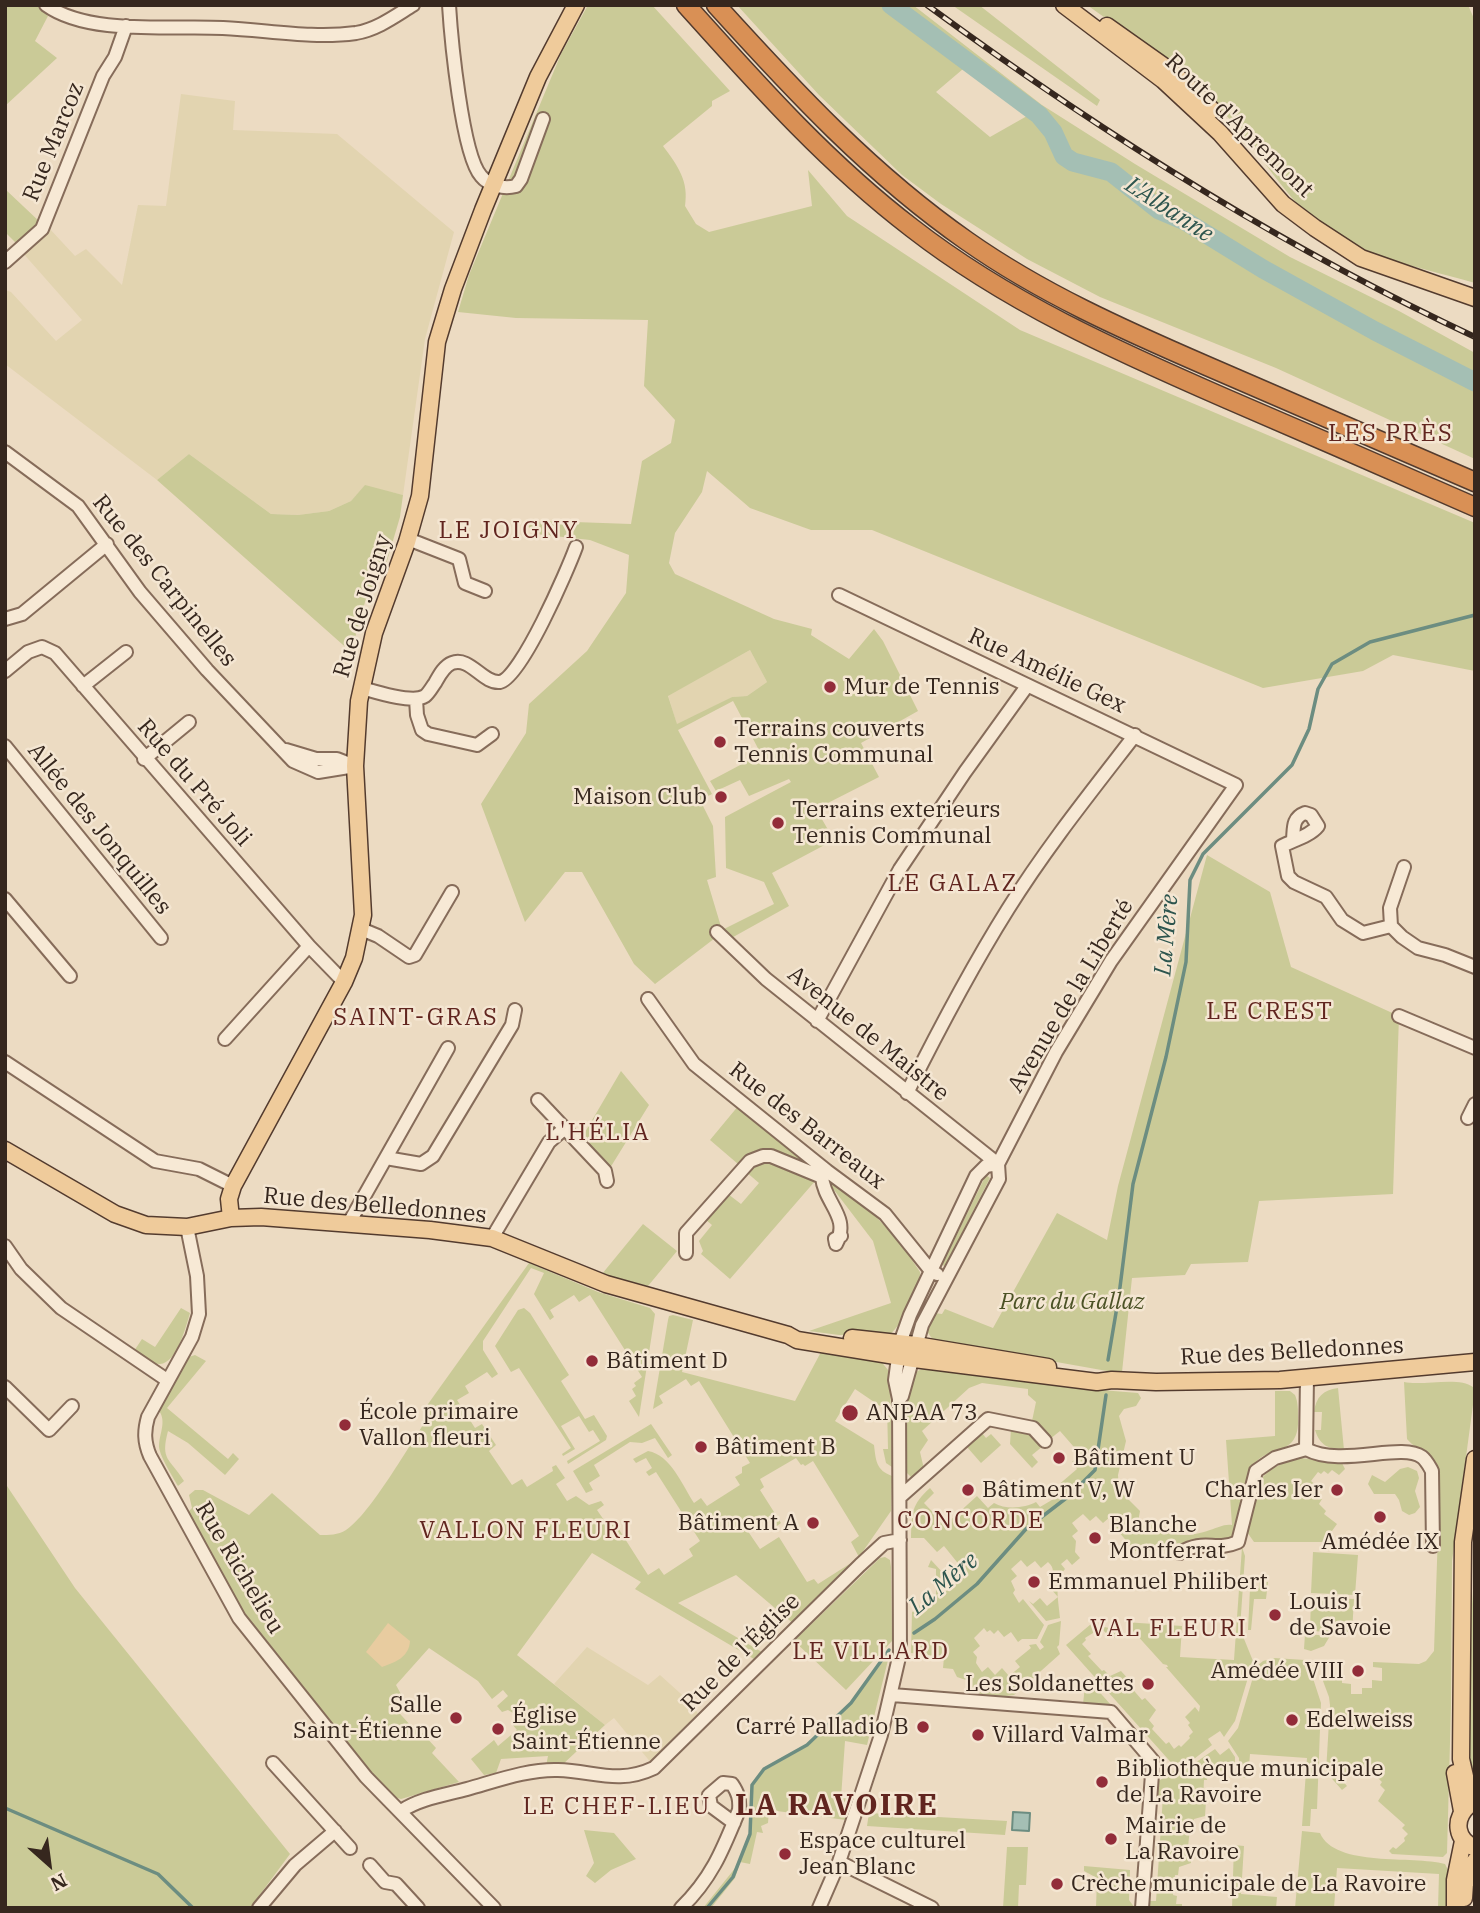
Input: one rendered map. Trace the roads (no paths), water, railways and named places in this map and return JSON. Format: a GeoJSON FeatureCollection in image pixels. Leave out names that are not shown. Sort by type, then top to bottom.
{"type":"FeatureCollection","features":[{"type":"Feature","properties":{"kind":"highway"},"geometry":{"type":"LineString","coordinates":[[686,5],[764,92],[848,175],[913,229],[989,281],[1039,311],[1122,353],[1475,506]]}},
{"type":"Feature","properties":{"kind":"highway"},"geometry":{"type":"LineString","coordinates":[[716,5],[795,92],[868,164],[935,218],[1005,266],[1127,331],[1475,482]]}},
{"type":"Feature","properties":{"kind":"main road","name":"Rue de Joigny"},"geometry":{"type":"LineString","coordinates":[[231,1218],[229,1199],[233,1186],[344,982],[354,958],[361,929],[362,877],[355,766],[359,701],[374,634],[408,539],[419,496],[437,342],[453,289],[538,77],[576,5]]}},
{"type":"Feature","properties":{"kind":"main road","name":"Route d'Apremont"},"geometry":{"type":"LineString","coordinates":[[1064,5],[1171,88],[1220,133],[1283,204],[1315,228],[1368,261],[1475,298]]}},
{"type":"Feature","properties":{"kind":"main road","name":"Route d'Apremont"},"geometry":{"type":"LineString","coordinates":[[1078,5],[1172,72],[1229,127],[1287,199],[1315,228]]}},
{"type":"Feature","properties":{"kind":"main road","name":"Rue des Belledonnes"},"geometry":{"type":"LineString","coordinates":[[5,1150],[115,1214],[146,1225],[187,1227],[231,1218],[261,1217],[492,1238],[607,1284],[788,1335],[801,1334],[1077,1380],[1238,1382],[1475,1362]]}},
{"type":"Feature","properties":{"kind":"main road"},"geometry":{"type":"LineString","coordinates":[[1455,1908],[1455,1880],[1469,1845],[1458,1823],[1471,1804],[1455,1771],[1454,1756],[1461,1712],[1463,1542],[1475,1459]]}},
{"type":"Feature","properties":{"kind":"main road"},"geometry":{"type":"LineString","coordinates":[[1464,1908],[1465,1884],[1475,1861]]}},
{"type":"Feature","properties":{"kind":"street"},"geometry":{"type":"LineString","coordinates":[[46,5],[77,18],[126,26],[222,27],[286,34],[350,33],[378,27],[413,5]]}},
{"type":"Feature","properties":{"kind":"street"},"geometry":{"type":"LineString","coordinates":[[449,5],[452,47],[467,141],[480,175],[494,186],[516,186],[543,119]]}},
{"type":"Feature","properties":{"kind":"street","name":"Rue Marcoz"},"geometry":{"type":"LineString","coordinates":[[5,262],[42,229],[103,76],[116,57],[126,26]]}},
{"type":"Feature","properties":{"kind":"street","name":"Rue des Carpinelles"},"geometry":{"type":"LineString","coordinates":[[5,452],[78,506],[140,592],[207,670],[279,747],[316,760],[337,759],[355,766]]}},
{"type":"Feature","properties":{"kind":"street"},"geometry":{"type":"LineString","coordinates":[[408,539],[459,559],[465,583],[485,591]]}},
{"type":"Feature","properties":{"kind":"street"},"geometry":{"type":"LineString","coordinates":[[5,619],[22,614],[107,544]]}},
{"type":"Feature","properties":{"kind":"street"},"geometry":{"type":"LineString","coordinates":[[362,688],[416,699],[424,697],[448,665],[455,662],[463,663],[492,681],[505,680],[513,673],[531,643],[555,598],[576,547]]}},
{"type":"Feature","properties":{"kind":"street","name":"Rue Amélie Gex"},"geometry":{"type":"LineString","coordinates":[[839,595],[1236,785]]}},
{"type":"Feature","properties":{"kind":"street","name":"Rue du Pré Joli"},"geometry":{"type":"LineString","coordinates":[[5,671],[28,652],[42,647],[55,653],[309,947],[344,982]]}},
{"type":"Feature","properties":{"kind":"street"},"geometry":{"type":"LineString","coordinates":[[83,686],[126,652]]}},
{"type":"Feature","properties":{"kind":"street"},"geometry":{"type":"LineString","coordinates":[[817,1021],[900,869],[1027,686]]}},
{"type":"Feature","properties":{"kind":"street"},"geometry":{"type":"LineString","coordinates":[[416,699],[419,723],[428,734],[470,745],[477,745],[492,734]]}},
{"type":"Feature","properties":{"kind":"street"},"geometry":{"type":"LineString","coordinates":[[144,759],[190,722]]}},
{"type":"Feature","properties":{"kind":"street"},"geometry":{"type":"LineString","coordinates":[[906,1093],[956,998],[1008,909],[1070,818],[1135,735]]}},
{"type":"Feature","properties":{"kind":"street","name":"Allée des Jonquilles"},"geometry":{"type":"LineString","coordinates":[[5,746],[161,938]]}},
{"type":"Feature","properties":{"kind":"street","name":"Avenue de la Liberté"},"geometry":{"type":"LineString","coordinates":[[899,1399],[922,1325],[999,1179],[998,1164],[1056,1052],[1111,961],[1236,785]]}},
{"type":"Feature","properties":{"kind":"street"},"geometry":{"type":"LineString","coordinates":[[1293,840],[1282,846],[1288,876],[1294,882],[1326,897],[1342,920],[1363,933],[1391,926]]}},
{"type":"Feature","properties":{"kind":"street"},"geometry":{"type":"LineString","coordinates":[[1404,867],[1390,908],[1391,926],[1418,948],[1473,966],[1475,979]]}},
{"type":"Feature","properties":{"kind":"street"},"geometry":{"type":"LineString","coordinates":[[361,929],[409,957],[415,955],[452,892]]}},
{"type":"Feature","properties":{"kind":"street"},"geometry":{"type":"LineString","coordinates":[[5,899],[70,976]]}},
{"type":"Feature","properties":{"kind":"street","name":"Avenue de Maistre"},"geometry":{"type":"LineString","coordinates":[[717,932],[766,979],[998,1164]]}},
{"type":"Feature","properties":{"kind":"street"},"geometry":{"type":"LineString","coordinates":[[225,1040],[309,947]]}},
{"type":"Feature","properties":{"kind":"street","name":"Rue des Barreaux"},"geometry":{"type":"LineString","coordinates":[[648,999],[694,1064],[825,1174],[885,1214],[931,1271],[948,1278]]}},
{"type":"Feature","properties":{"kind":"street"},"geometry":{"type":"LineString","coordinates":[[386,1158],[421,1164],[433,1156],[512,1025],[515,1010]]}},
{"type":"Feature","properties":{"kind":"street"},"geometry":{"type":"LineString","coordinates":[[1399,1016],[1475,1048]]}},
{"type":"Feature","properties":{"kind":"street"},"geometry":{"type":"LineString","coordinates":[[349,1223],[449,1048]]}},
{"type":"Feature","properties":{"kind":"street"},"geometry":{"type":"LineString","coordinates":[[5,1062],[155,1161],[200,1169],[233,1186]]}},
{"type":"Feature","properties":{"kind":"street"},"geometry":{"type":"LineString","coordinates":[[538,1100],[605,1171],[607,1181]]}},
{"type":"Feature","properties":{"kind":"street"},"geometry":{"type":"LineString","coordinates":[[1468,1118],[1475,1104]]}},
{"type":"Feature","properties":{"kind":"street"},"geometry":{"type":"LineString","coordinates":[[492,1238],[549,1142],[564,1129]]}},
{"type":"Feature","properties":{"kind":"street"},"geometry":{"type":"LineString","coordinates":[[686,1253],[686,1233],[750,1161],[764,1156],[779,1157],[825,1174],[823,1186],[843,1225],[841,1236]]}},
{"type":"Feature","properties":{"kind":"street","name":"Avenue de la Liberté"},"geometry":{"type":"LineString","coordinates":[[898,1350],[931,1271],[976,1176],[986,1166],[998,1164]]}},
{"type":"Feature","properties":{"kind":"street","name":"Rue Richelieu"},"geometry":{"type":"LineString","coordinates":[[187,1227],[197,1276],[199,1314],[192,1337],[148,1417],[145,1440],[154,1463],[239,1618],[366,1777],[494,1908]]}},
{"type":"Feature","properties":{"kind":"street"},"geometry":{"type":"LineString","coordinates":[[7,1253],[61,1308],[167,1380]]}},
{"type":"Feature","properties":{"kind":"street"},"geometry":{"type":"LineString","coordinates":[[819,1908],[839,1861],[892,1695],[900,1653],[899,1399],[895,1380],[898,1350]]}},
{"type":"Feature","properties":{"kind":"street"},"geometry":{"type":"LineString","coordinates":[[1307,1377],[1307,1449]]}},
{"type":"Feature","properties":{"kind":"street"},"geometry":{"type":"LineString","coordinates":[[5,1387],[49,1430],[72,1406]]}},
{"type":"Feature","properties":{"kind":"street"},"geometry":{"type":"LineString","coordinates":[[900,1497],[988,1419],[1033,1428],[1045,1441]]}},
{"type":"Feature","properties":{"kind":"street"},"geometry":{"type":"LineString","coordinates":[[1180,1553],[1193,1545],[1227,1547],[1238,1542],[1256,1471],[1275,1458],[1307,1449],[1315,1454],[1348,1458],[1412,1453],[1421,1456],[1432,1471],[1433,1546]]}},
{"type":"Feature","properties":{"kind":"street","name":"Rue de l'Église"},"geometry":{"type":"LineString","coordinates":[[401,1811],[446,1793],[525,1774],[559,1770],[613,1778],[638,1776],[654,1768],[860,1565],[884,1543],[900,1540]]}},
{"type":"Feature","properties":{"kind":"street"},"geometry":{"type":"LineString","coordinates":[[892,1695],[1111,1712],[1153,1760],[1142,1908]]}},
{"type":"Feature","properties":{"kind":"street"},"geometry":{"type":"LineString","coordinates":[[273,1763],[350,1847]]}},
{"type":"Feature","properties":{"kind":"street"},"geometry":{"type":"LineString","coordinates":[[681,1908],[702,1887],[716,1866],[734,1823]]}},
{"type":"Feature","properties":{"kind":"street"},"geometry":{"type":"LineString","coordinates":[[259,1908],[295,1865],[335,1831]]}},
{"type":"Feature","properties":{"kind":"street"},"geometry":{"type":"LineString","coordinates":[[839,1861],[932,1908]]}},
{"type":"Feature","properties":{"kind":"street"},"geometry":{"type":"LineString","coordinates":[[370,1865],[384,1882],[396,1884],[418,1908]]}},
{"type":"Feature","properties":{"kind":"waterway","name":"L'Albanne"},"geometry":{"type":"LineString","coordinates":[[891,5],[1039,115],[1053,132],[1064,156],[1073,162],[1111,172],[1159,210],[1185,221],[1263,269],[1375,331],[1475,382]]}},
{"type":"Feature","properties":{"kind":"waterway","name":"La Mère"},"geometry":{"type":"LineString","coordinates":[[1108,1360],[1133,1184],[1166,1057],[1186,962],[1190,880],[1203,854],[1292,765],[1309,729],[1318,689],[1332,664],[1370,642],[1475,615]]}},
{"type":"Feature","properties":{"kind":"waterway","name":"La Mère"},"geometry":{"type":"LineString","coordinates":[[914,1633],[977,1584],[1026,1529],[1069,1496],[1095,1470],[1106,1395]]}},
{"type":"Feature","properties":{"kind":"waterway","name":"La Mère"},"geometry":{"type":"LineString","coordinates":[[707,1908],[733,1877],[750,1834],[752,1785],[764,1769],[807,1745],[851,1703],[889,1650]]}},
{"type":"Feature","properties":{"kind":"waterway"},"geometry":{"type":"LineString","coordinates":[[5,1808],[158,1874],[193,1908]]}},
{"type":"Feature","properties":{"kind":"railway"},"geometry":{"type":"LineString","coordinates":[[927,5],[1058,98],[1193,184],[1331,265],[1475,337]]}},
{"type":"Feature","properties":{"kind":"place","name":"Mur de Tennis"},"geometry":{"type":"Point","coordinates":[830,687]}},
{"type":"Feature","properties":{"kind":"place","name":"Terrains couverts Tennis Communal"},"geometry":{"type":"Point","coordinates":[720,742]}},
{"type":"Feature","properties":{"kind":"place","name":"Maison Club"},"geometry":{"type":"Point","coordinates":[721,797]}},
{"type":"Feature","properties":{"kind":"place","name":"Terrains exterieurs Tennis Communal"},"geometry":{"type":"Point","coordinates":[778,823]}},
{"type":"Feature","properties":{"kind":"place","name":"Bâtiment D"},"geometry":{"type":"Point","coordinates":[592,1361]}},
{"type":"Feature","properties":{"kind":"place","name":"ANPAA 73"},"geometry":{"type":"Point","coordinates":[850,1413]}},
{"type":"Feature","properties":{"kind":"place","name":"École primaire Vallon fleuri"},"geometry":{"type":"Point","coordinates":[345,1425]}},
{"type":"Feature","properties":{"kind":"place","name":"Bâtiment B"},"geometry":{"type":"Point","coordinates":[701,1447]}},
{"type":"Feature","properties":{"kind":"place","name":"Bâtiment U"},"geometry":{"type":"Point","coordinates":[1059,1458]}},
{"type":"Feature","properties":{"kind":"place","name":"Bâtiment V, W"},"geometry":{"type":"Point","coordinates":[968,1490]}},
{"type":"Feature","properties":{"kind":"place","name":"Charles Ier"},"geometry":{"type":"Point","coordinates":[1337,1490]}},
{"type":"Feature","properties":{"kind":"place","name":"Amédée IX"},"geometry":{"type":"Point","coordinates":[1380,1517]}},
{"type":"Feature","properties":{"kind":"place","name":"Bâtiment A"},"geometry":{"type":"Point","coordinates":[813,1523]}},
{"type":"Feature","properties":{"kind":"place","name":"Blanche Montferrat"},"geometry":{"type":"Point","coordinates":[1095,1538]}},
{"type":"Feature","properties":{"kind":"place","name":"Emmanuel Philibert"},"geometry":{"type":"Point","coordinates":[1034,1582]}},
{"type":"Feature","properties":{"kind":"place","name":"Louis I de Savoie"},"geometry":{"type":"Point","coordinates":[1275,1615]}},
{"type":"Feature","properties":{"kind":"place","name":"Amédée VIII"},"geometry":{"type":"Point","coordinates":[1358,1671]}},
{"type":"Feature","properties":{"kind":"place","name":"Les Soldanettes"},"geometry":{"type":"Point","coordinates":[1148,1684]}},
{"type":"Feature","properties":{"kind":"place","name":"Salle Saint-Étienne"},"geometry":{"type":"Point","coordinates":[456,1718]}},
{"type":"Feature","properties":{"kind":"place","name":"Edelweiss"},"geometry":{"type":"Point","coordinates":[1292,1720]}},
{"type":"Feature","properties":{"kind":"place","name":"Carré Palladio B"},"geometry":{"type":"Point","coordinates":[923,1727]}},
{"type":"Feature","properties":{"kind":"place","name":"Église Saint-Étienne"},"geometry":{"type":"Point","coordinates":[498,1729]}},
{"type":"Feature","properties":{"kind":"place","name":"Villard Valmar"},"geometry":{"type":"Point","coordinates":[978,1735]}},
{"type":"Feature","properties":{"kind":"place","name":"Bibliothèque municipale de La Ravoire"},"geometry":{"type":"Point","coordinates":[1102,1782]}},
{"type":"Feature","properties":{"kind":"place","name":"Mairie de La Ravoire"},"geometry":{"type":"Point","coordinates":[1111,1839]}},
{"type":"Feature","properties":{"kind":"place","name":"Espace culturel Jean Blanc"},"geometry":{"type":"Point","coordinates":[785,1854]}},
{"type":"Feature","properties":{"kind":"place","name":"Crèche municipale de La Ravoire"},"geometry":{"type":"Point","coordinates":[1057,1884]}},
{"type":"Feature","properties":{"kind":"district","name":"LES PRÈS"},"geometry":{"type":"Point","coordinates":[1391,434]}},
{"type":"Feature","properties":{"kind":"district","name":"LE JOIGNY"},"geometry":{"type":"Point","coordinates":[509,531]}},
{"type":"Feature","properties":{"kind":"district","name":"LE GALAZ"},"geometry":{"type":"Point","coordinates":[953,884]}},
{"type":"Feature","properties":{"kind":"district","name":"LE CREST"},"geometry":{"type":"Point","coordinates":[1270,1012]}},
{"type":"Feature","properties":{"kind":"district","name":"SAINT-GRAS"},"geometry":{"type":"Point","coordinates":[416,1018]}},
{"type":"Feature","properties":{"kind":"district","name":"L'HÉLIA"},"geometry":{"type":"Point","coordinates":[598,1133]}},
{"type":"Feature","properties":{"kind":"district","name":"CONCORDE"},"geometry":{"type":"Point","coordinates":[971,1521]}},
{"type":"Feature","properties":{"kind":"district","name":"VALLON FLEURI"},"geometry":{"type":"Point","coordinates":[526,1531]}},
{"type":"Feature","properties":{"kind":"district","name":"VAL FLEURI"},"geometry":{"type":"Point","coordinates":[1169,1629]}},
{"type":"Feature","properties":{"kind":"district","name":"LE VILLARD"},"geometry":{"type":"Point","coordinates":[871,1652]}},
{"type":"Feature","properties":{"kind":"district","name":"LA RAVOIRE"},"geometry":{"type":"Point","coordinates":[837,1806]}},
{"type":"Feature","properties":{"kind":"district","name":"LE CHEF-LIEU"},"geometry":{"type":"Point","coordinates":[617,1807]}},
{"type":"Feature","properties":{"kind":"park label","name":"Parc du Gallaz"},"geometry":{"type":"Point","coordinates":[1072,1302]}}]}
